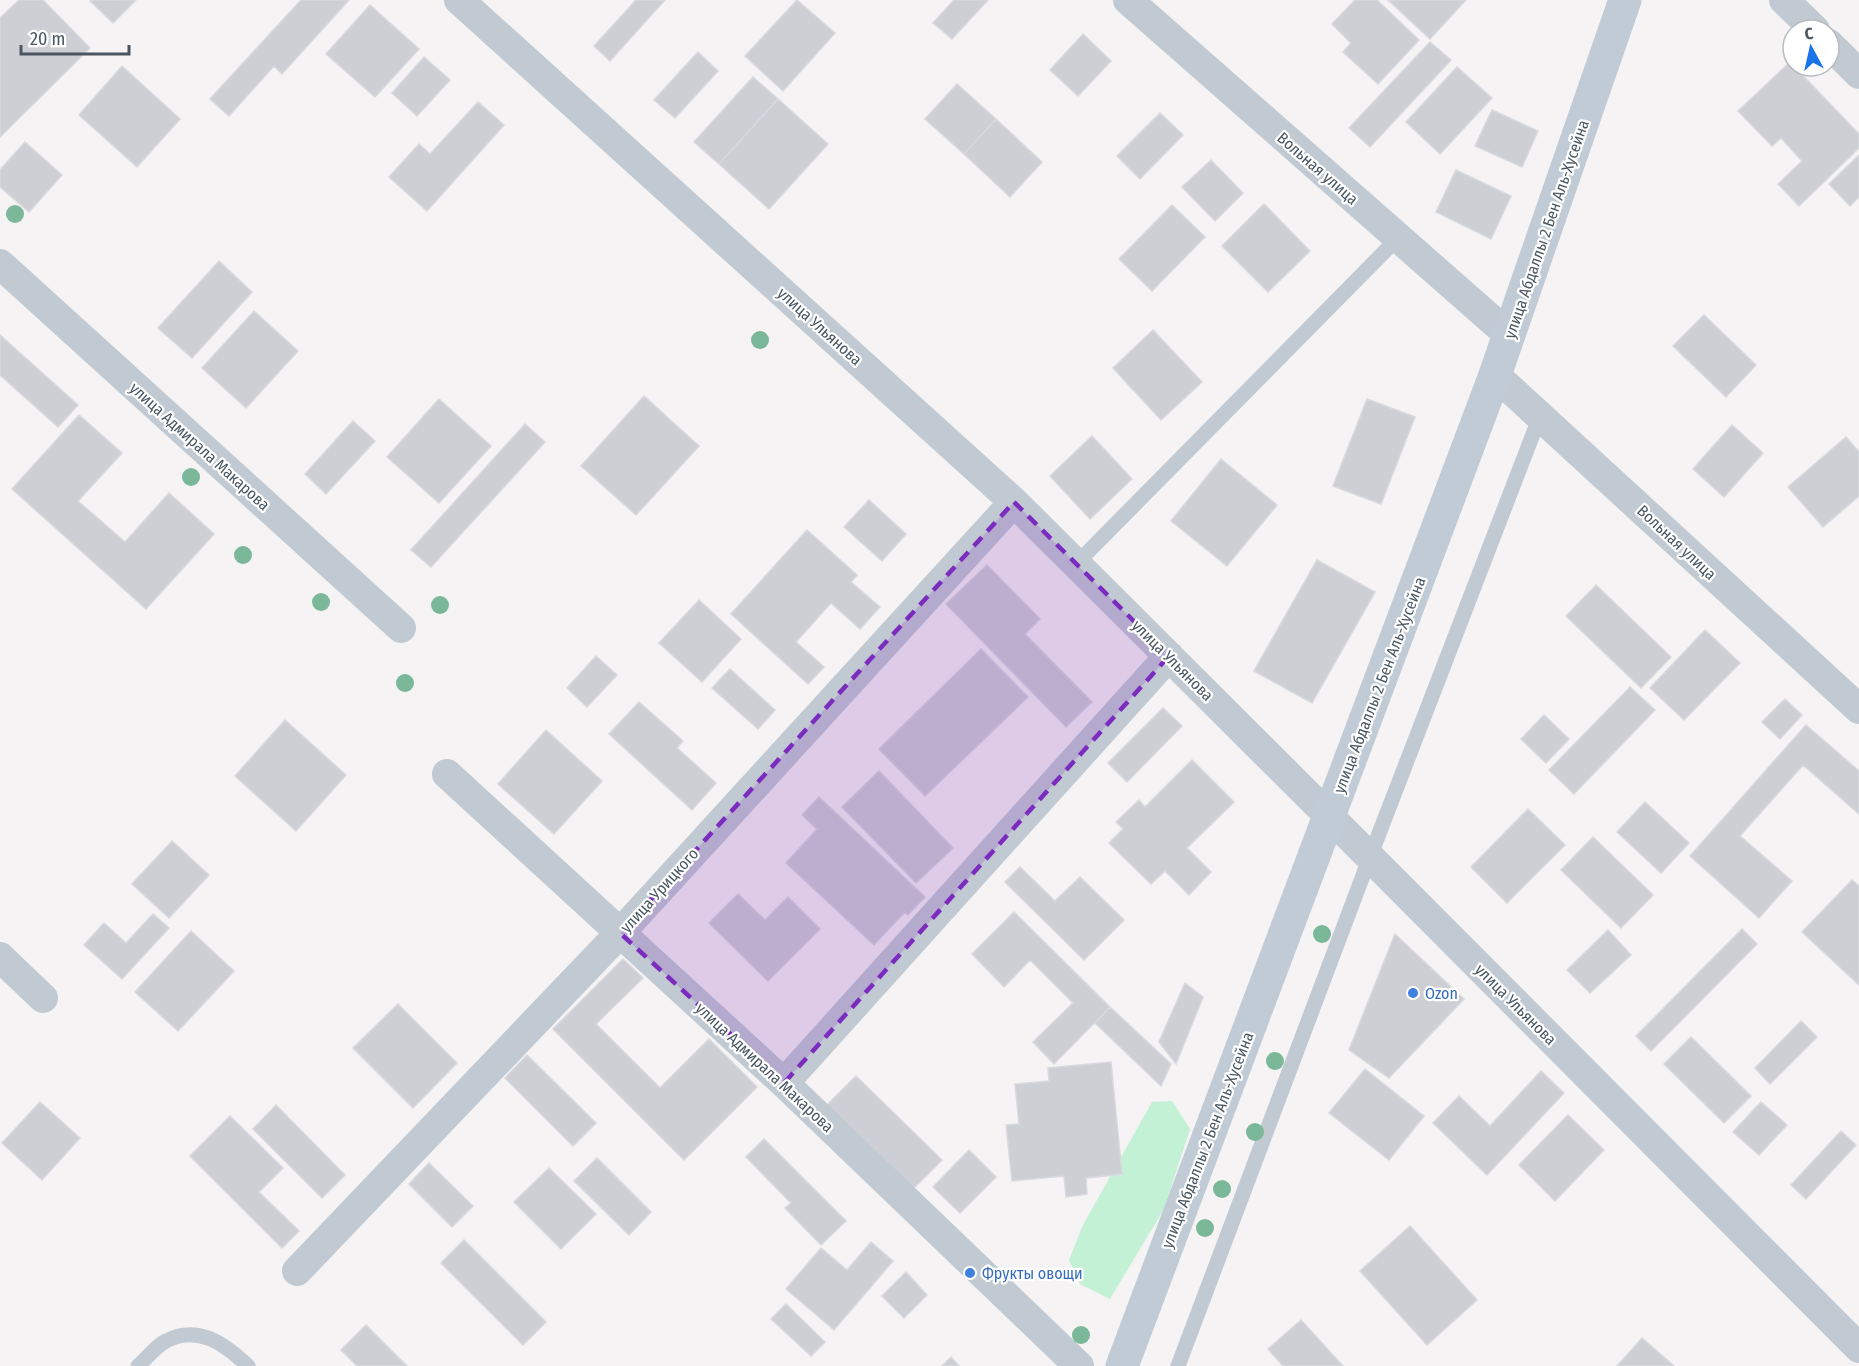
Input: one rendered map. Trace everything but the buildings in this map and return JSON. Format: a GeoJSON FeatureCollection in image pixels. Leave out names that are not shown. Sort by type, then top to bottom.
{"type":"FeatureCollection","features":[{"type":"Feature","properties":{"kind":"main road","name":"улица Абдаллы 2 Бен Аль-Хусейна"},"geometry":{"type":"LineString","coordinates":[[1122,1366],[1495,375],[1624,0]]}},
{"type":"Feature","properties":{"kind":"street","name":"улица Ульянова"},"geometry":{"type":"LineString","coordinates":[[459,0],[1014,502],[1859,1348]]}},
{"type":"Feature","properties":{"kind":"street","name":"Вольная улица"},"geometry":{"type":"LineString","coordinates":[[1128,0],[1509,335]]}},
{"type":"Feature","properties":{"kind":"street"},"geometry":{"type":"LineString","coordinates":[[1784,0],[1803,18]]}},
{"type":"Feature","properties":{"kind":"street"},"geometry":{"type":"LineString","coordinates":[[1841,56],[1859,74]]}},
{"type":"Feature","properties":{"kind":"street","name":"улица Адмирала Макарова"},"geometry":{"type":"LineString","coordinates":[[0,264],[401,628]]}},
{"type":"Feature","properties":{"kind":"street","name":"Вольная улица"},"geometry":{"type":"LineString","coordinates":[[1495,375],[1859,709]]}},
{"type":"Feature","properties":{"kind":"street","name":"улица Урицкого"},"geometry":{"type":"LineString","coordinates":[[297,1271],[620,933],[1014,502]]}},
{"type":"Feature","properties":{"kind":"street"},"geometry":{"type":"LineString","coordinates":[[784,1083],[1169,656]]}},
{"type":"Feature","properties":{"kind":"street","name":"улица Адмирала Макарова"},"geometry":{"type":"LineString","coordinates":[[447,774],[784,1083],[1079,1366]]}},
{"type":"Feature","properties":{"kind":"street"},"geometry":{"type":"LineString","coordinates":[[0,957],[43,998]]}},
{"type":"Feature","properties":{"kind":"lane"},"geometry":{"type":"LineString","coordinates":[[1076,564],[1398,238]]}},
{"type":"Feature","properties":{"kind":"lane"},"geometry":{"type":"LineString","coordinates":[[1178,1366],[1370,857],[1540,416]]}},
{"type":"Feature","properties":{"kind":"lane"},"geometry":{"type":"LineString","coordinates":[[138,1366],[165,1341],[185,1335],[201,1334],[234,1352],[248,1366]]}},
{"type":"Feature","properties":{"kind":"highlighted area"},"geometry":{"type":"Polygon","coordinates":[[[1014,502],[1169,656],[784,1083],[620,933],[1014,502]]]}},
{"type":"Feature","properties":{"kind":"green space"},"geometry":{"type":"Polygon","coordinates":[[[1172,1101],[1190,1129],[1164,1209],[1110,1299],[1080,1284],[1069,1260],[1083,1225],[1152,1102],[1172,1101]]]}},
{"type":"Feature","properties":{"kind":"place","name":"Ozon"},"geometry":{"type":"Point","coordinates":[1413,993]}},
{"type":"Feature","properties":{"kind":"place","name":"Фрукты овощи"},"geometry":{"type":"Point","coordinates":[970,1273]}}]}
